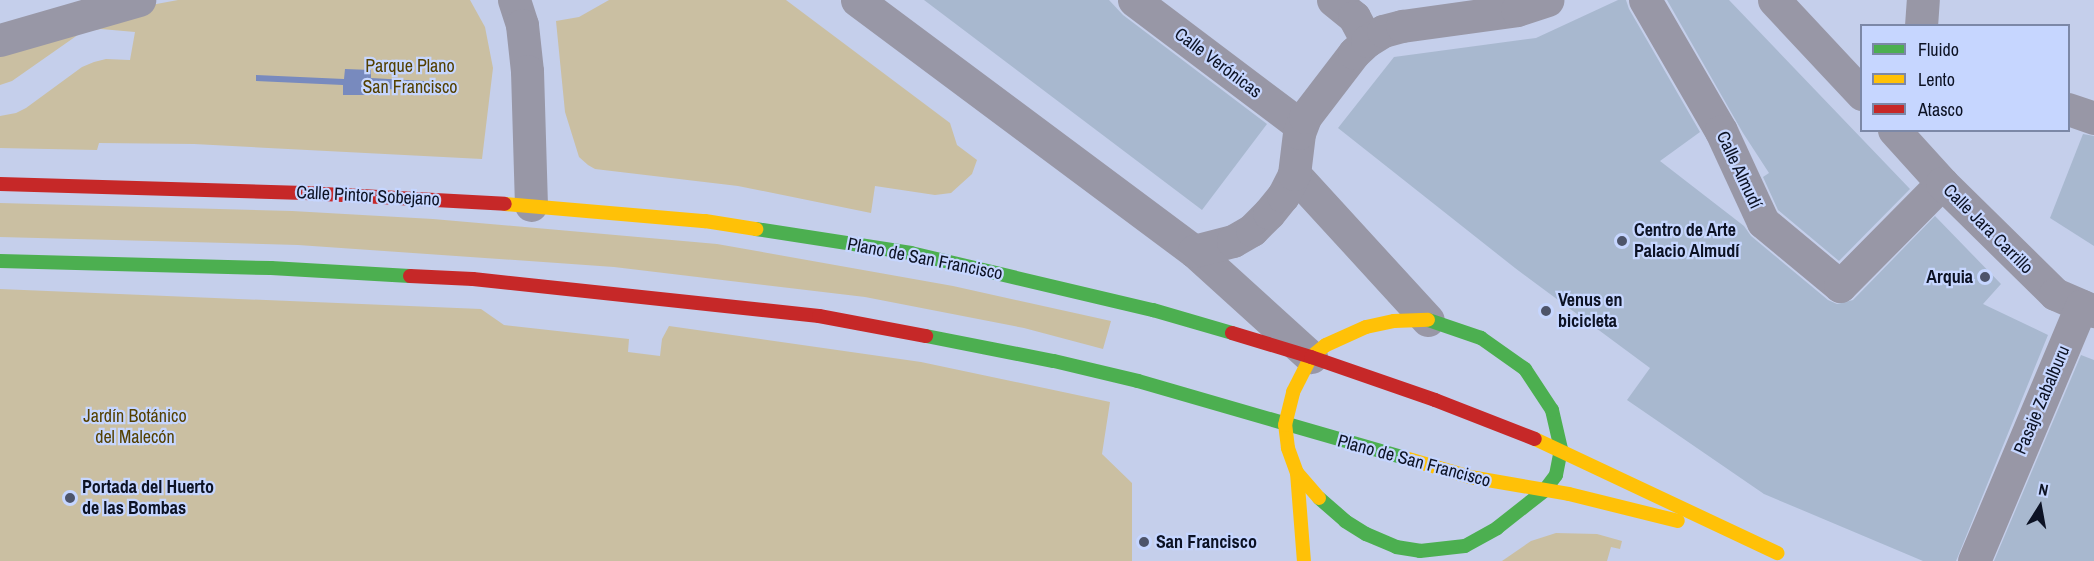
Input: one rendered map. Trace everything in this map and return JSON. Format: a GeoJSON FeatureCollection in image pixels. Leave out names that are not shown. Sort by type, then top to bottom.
{"type":"FeatureCollection","features":[{"type":"Feature","properties":{"kind":"main road","name":"Calle Pintor Sobejano"},"geometry":{"type":"LineString","coordinates":[[0,184],[317,193],[531,205]]}},
{"type":"Feature","properties":{"kind":"main road","name":"Plano de San Francisco"},"geometry":{"type":"LineString","coordinates":[[0,261],[350,272],[536,285],[819,316],[915,332],[1138,381],[1470,477],[1606,502],[1675,520],[1782,555],[1561,449],[1435,400],[1311,357],[1153,310],[910,253],[705,221],[531,205]]}},
{"type":"Feature","properties":{"kind":"main road"},"geometry":{"type":"LineString","coordinates":[[1304,561],[1297,473],[1288,448],[1286,425],[1293,392],[1311,357],[1326,345],[1366,327],[1394,321],[1428,320],[1481,338],[1525,369],[1552,410],[1561,449],[1556,474],[1544,491],[1497,528],[1465,546],[1447,561]]}},
{"type":"Feature","properties":{"kind":"main road"},"geometry":{"type":"LineString","coordinates":[[1297,473],[1310,490],[1345,520],[1396,547],[1440,550],[1465,546]]}},
{"type":"Feature","properties":{"kind":"street"},"geometry":{"type":"LineString","coordinates":[[0,40],[138,0]]}},
{"type":"Feature","properties":{"kind":"street"},"geometry":{"type":"LineString","coordinates":[[514,0],[522,25],[527,71],[531,205]]}},
{"type":"Feature","properties":{"kind":"street"},"geometry":{"type":"LineString","coordinates":[[857,0],[1194,251],[1311,357]]}},
{"type":"Feature","properties":{"kind":"street","name":"Calle Verónicas"},"geometry":{"type":"LineString","coordinates":[[1134,0],[1301,126]]}},
{"type":"Feature","properties":{"kind":"street"},"geometry":{"type":"LineString","coordinates":[[1333,0],[1354,17],[1367,40]]}},
{"type":"Feature","properties":{"kind":"street"},"geometry":{"type":"LineString","coordinates":[[1194,251],[1233,241],[1252,230],[1283,196],[1294,174],[1301,126],[1305,117],[1354,53],[1367,40],[1383,31],[1402,26],[1517,10],[1546,0]]}},
{"type":"Feature","properties":{"kind":"street","name":"Calle Almudí"},"geometry":{"type":"LineString","coordinates":[[1645,0],[1722,131],[1763,222],[1840,286],[1942,183]]}},
{"type":"Feature","properties":{"kind":"street"},"geometry":{"type":"LineString","coordinates":[[1774,0],[1860,92]]}},
{"type":"Feature","properties":{"kind":"street"},"geometry":{"type":"LineString","coordinates":[[1921,24],[1923,0]]}},
{"type":"Feature","properties":{"kind":"street"},"geometry":{"type":"LineString","coordinates":[[2070,110],[2094,118]]}},
{"type":"Feature","properties":{"kind":"street","name":"Calle Jara Carrillo"},"geometry":{"type":"LineString","coordinates":[[1896,132],[1942,183],[2055,294],[2087,309]]}},
{"type":"Feature","properties":{"kind":"street"},"geometry":{"type":"LineString","coordinates":[[1294,174],[1428,320]]}},
{"type":"Feature","properties":{"kind":"street","name":"Pasaje Zabalburu"},"geometry":{"type":"LineString","coordinates":[[1974,561],[2087,309]]}},
{"type":"Feature","properties":{"kind":"green space","name":"Parque Plano San Francisco"},"geometry":{"type":"Polygon","coordinates":[[[178,0],[470,0],[485,27],[493,68],[482,159],[194,144],[99,143],[97,150],[0,148],[0,116],[16,113],[26,108],[82,67],[106,59],[130,60],[135,32],[101,29],[82,32],[12,81],[0,85],[0,46],[135,8],[178,0]]]}},
{"type":"Feature","properties":{"kind":"green space"},"geometry":{"type":"Polygon","coordinates":[[[609,0],[786,0],[950,123],[957,145],[977,160],[972,174],[951,193],[935,195],[875,186],[871,213],[738,186],[595,169],[579,157],[565,112],[556,21],[579,17],[609,0]]]}},
{"type":"Feature","properties":{"kind":"green space"},"geometry":{"type":"Polygon","coordinates":[[[0,203],[292,211],[433,219],[717,244],[953,286],[1111,321],[1103,349],[1024,328],[865,297],[614,267],[298,245],[0,237],[0,203]]]}},
{"type":"Feature","properties":{"kind":"green space","name":"Jardín Botánico del Malecón"},"geometry":{"type":"Polygon","coordinates":[[[0,289],[481,309],[504,325],[629,339],[628,352],[660,356],[662,339],[669,326],[921,362],[1110,402],[1102,454],[1132,483],[1132,561],[0,561],[0,289]]]}},
{"type":"Feature","properties":{"kind":"green space"},"geometry":{"type":"Polygon","coordinates":[[[1556,533],[1597,534],[1622,541],[1620,549],[1611,547],[1607,561],[1502,561],[1531,541],[1556,533]]]}},
{"type":"Feature","properties":{"kind":"water"},"geometry":{"type":"Polygon","coordinates":[[[345,69],[371,70],[371,78],[424,81],[424,91],[369,88],[368,95],[343,95],[343,85],[256,81],[256,75],[344,79],[345,69]]]}},
{"type":"Feature","properties":{"kind":"building"},"geometry":{"type":"Polygon","coordinates":[[[924,0],[1109,0],[1123,15],[1267,124],[1202,210],[924,0]]]}},
{"type":"Feature","properties":{"kind":"building"},"geometry":{"type":"Polygon","coordinates":[[[1618,0],[1626,0],[1700,132],[1660,161],[1744,226],[1751,236],[1828,300],[1837,304],[1853,300],[1935,216],[2001,284],[1983,304],[2048,335],[1956,561],[1923,561],[1764,494],[1627,400],[1650,368],[1515,268],[1338,128],[1394,57],[1536,38],[1618,0]]]}},
{"type":"Feature","properties":{"kind":"building"},"geometry":{"type":"Polygon","coordinates":[[[1667,0],[1729,0],[1910,189],[1839,261],[1778,210],[1763,177],[1769,173],[1743,133],[1667,0]]]}},
{"type":"Feature","properties":{"kind":"building"},"geometry":{"type":"Polygon","coordinates":[[[2083,134],[2094,136],[2094,246],[2050,218],[2083,134]]]}},
{"type":"Feature","properties":{"kind":"building"},"geometry":{"type":"Polygon","coordinates":[[[2081,355],[2094,360],[2094,561],[1994,561],[2081,355]]]}},
{"type":"Feature","properties":{"kind":"traffic: fast"},"geometry":{"type":"LineString","coordinates":[[756,229],[911,253],[1153,310],[1232,333]]}},
{"type":"Feature","properties":{"kind":"traffic: fast"},"geometry":{"type":"LineString","coordinates":[[0,261],[271,268],[410,276]]}},
{"type":"Feature","properties":{"kind":"traffic: fast"},"geometry":{"type":"LineString","coordinates":[[1319,498],[1345,521],[1366,534],[1396,547],[1420,551],[1465,546],[1497,528],[1544,491],[1556,475],[1561,449],[1552,410],[1525,369],[1481,338],[1428,320]]}},
{"type":"Feature","properties":{"kind":"traffic: fast"},"geometry":{"type":"LineString","coordinates":[[926,336],[1054,361],[1138,381],[1405,458]]}},
{"type":"Feature","properties":{"kind":"traffic: slow"},"geometry":{"type":"LineString","coordinates":[[505,204],[705,221],[756,229]]}},
{"type":"Feature","properties":{"kind":"traffic: slow"},"geometry":{"type":"LineString","coordinates":[[1319,498],[1297,473],[1288,448],[1285,425],[1293,392],[1311,357],[1326,345],[1366,327],[1394,321],[1428,320]]}},
{"type":"Feature","properties":{"kind":"traffic: slow"},"geometry":{"type":"LineString","coordinates":[[1535,439],[1777,553]]}},
{"type":"Feature","properties":{"kind":"traffic: slow"},"geometry":{"type":"LineString","coordinates":[[1405,458],[1470,477],[1569,494],[1678,521]]}},
{"type":"Feature","properties":{"kind":"traffic: slow"},"geometry":{"type":"LineString","coordinates":[[1297,473],[1304,561]]}},
{"type":"Feature","properties":{"kind":"traffic: jam"},"geometry":{"type":"LineString","coordinates":[[0,184],[305,193],[505,204]]}},
{"type":"Feature","properties":{"kind":"traffic: jam"},"geometry":{"type":"LineString","coordinates":[[410,276],[473,279],[819,316],[926,336]]}},
{"type":"Feature","properties":{"kind":"traffic: jam"},"geometry":{"type":"LineString","coordinates":[[1232,333],[1311,357],[1435,400],[1535,439]]}},
{"type":"Feature","properties":{"kind":"place","name":"Centro de Arte Palacio Almudí"},"geometry":{"type":"Point","coordinates":[1622,241]}},
{"type":"Feature","properties":{"kind":"place","name":"Arquia"},"geometry":{"type":"Point","coordinates":[1985,277]}},
{"type":"Feature","properties":{"kind":"place","name":"Venus en bicicleta"},"geometry":{"type":"Point","coordinates":[1546,311]}},
{"type":"Feature","properties":{"kind":"place","name":"Portada del Huerto de las Bombas"},"geometry":{"type":"Point","coordinates":[70,498]}},
{"type":"Feature","properties":{"kind":"place","name":"San Francisco"},"geometry":{"type":"Point","coordinates":[1144,542]}}]}
